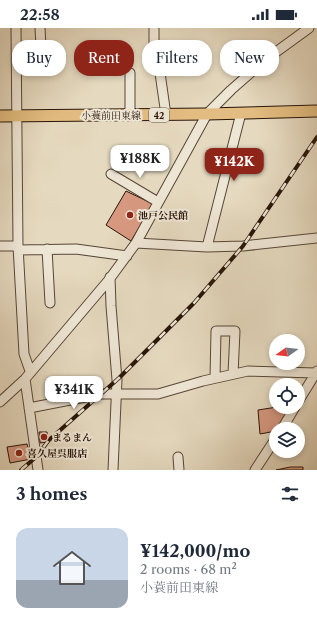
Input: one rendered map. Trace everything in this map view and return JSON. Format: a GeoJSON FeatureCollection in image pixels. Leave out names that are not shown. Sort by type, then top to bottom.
{"type":"FeatureCollection","features":[{"type":"Feature","properties":{"kind":"main road","name":"小蓑前田東線"},"geometry":{"type":"LineString","coordinates":[[0,116],[207,114],[317,111]]}},
{"type":"Feature","properties":{"kind":"street"},"geometry":{"type":"LineString","coordinates":[[16,28],[18,248],[24,354],[30,371]]}},
{"type":"Feature","properties":{"kind":"street"},"geometry":{"type":"LineString","coordinates":[[40,28],[41,40]]}},
{"type":"Feature","properties":{"kind":"street"},"geometry":{"type":"LineString","coordinates":[[154,28],[154,55],[159,66],[166,114]]}},
{"type":"Feature","properties":{"kind":"street"},"geometry":{"type":"LineString","coordinates":[[0,402],[25,379],[30,371],[110,277],[136,243],[207,114],[264,60],[309,28]]}},
{"type":"Feature","properties":{"kind":"street"},"geometry":{"type":"LineString","coordinates":[[130,76],[130,115]]}},
{"type":"Feature","properties":{"kind":"street"},"geometry":{"type":"LineString","coordinates":[[207,247],[241,113]]}},
{"type":"Feature","properties":{"kind":"street"},"geometry":{"type":"LineString","coordinates":[[111,174],[158,202]]}},
{"type":"Feature","properties":{"kind":"street"},"geometry":{"type":"LineString","coordinates":[[136,243],[207,247],[243,246],[317,238]]}},
{"type":"Feature","properties":{"kind":"street"},"geometry":{"type":"LineString","coordinates":[[0,246],[18,248],[76,249],[126,256]]}},
{"type":"Feature","properties":{"kind":"street"},"geometry":{"type":"LineString","coordinates":[[47,249],[50,303]]}},
{"type":"Feature","properties":{"kind":"street"},"geometry":{"type":"LineString","coordinates":[[110,277],[110,306],[117,394],[113,470]]}},
{"type":"Feature","properties":{"kind":"street"},"geometry":{"type":"LineString","coordinates":[[215,378],[216,330],[235,331],[233,374]]}},
{"type":"Feature","properties":{"kind":"street"},"geometry":{"type":"LineString","coordinates":[[29,408],[91,396],[117,394],[158,394],[215,378],[248,372],[316,372]]}},
{"type":"Feature","properties":{"kind":"street"},"geometry":{"type":"LineString","coordinates":[[305,390],[316,372]]}},
{"type":"Feature","properties":{"kind":"street"},"geometry":{"type":"LineString","coordinates":[[25,379],[38,470]]}},
{"type":"Feature","properties":{"kind":"street"},"geometry":{"type":"LineString","coordinates":[[255,470],[269,449]]}},
{"type":"Feature","properties":{"kind":"street"},"geometry":{"type":"LineString","coordinates":[[178,457],[179,470]]}},
{"type":"Feature","properties":{"kind":"building","name":"池戸公民館"},"geometry":{"type":"Polygon","coordinates":[[[126,191],[153,204],[131,241],[106,225],[126,191]]]}},
{"type":"Feature","properties":{"kind":"building"},"geometry":{"type":"Polygon","coordinates":[[[269,408],[269,414],[286,414],[281,422],[269,422],[269,432],[260,434],[258,410],[269,408]]]}},
{"type":"Feature","properties":{"kind":"building","name":"まるまん"},"geometry":{"type":"Polygon","coordinates":[[[39,432],[47,432],[48,442],[40,443],[39,432]]]}},
{"type":"Feature","properties":{"kind":"building","name":"喜久屋呉服店"},"geometry":{"type":"Polygon","coordinates":[[[27,444],[31,459],[10,463],[7,447],[27,444]]]}},
{"type":"Feature","properties":{"kind":"building"},"geometry":{"type":"Polygon","coordinates":[[[290,467],[303,467],[303,470],[276,470],[290,467]]]}},
{"type":"Feature","properties":{"kind":"railway"},"geometry":{"type":"LineString","coordinates":[[21,470],[36,457],[49,440],[119,378],[194,303],[243,246],[317,137]]}},
{"type":"Feature","properties":{"kind":"place","name":"池戸公民館"},"geometry":{"type":"Point","coordinates":[130,215]}},
{"type":"Feature","properties":{"kind":"place","name":"まるまん"},"geometry":{"type":"Point","coordinates":[44,437]}},
{"type":"Feature","properties":{"kind":"place","name":"喜久屋呉服店"},"geometry":{"type":"Point","coordinates":[19,453]}}]}
